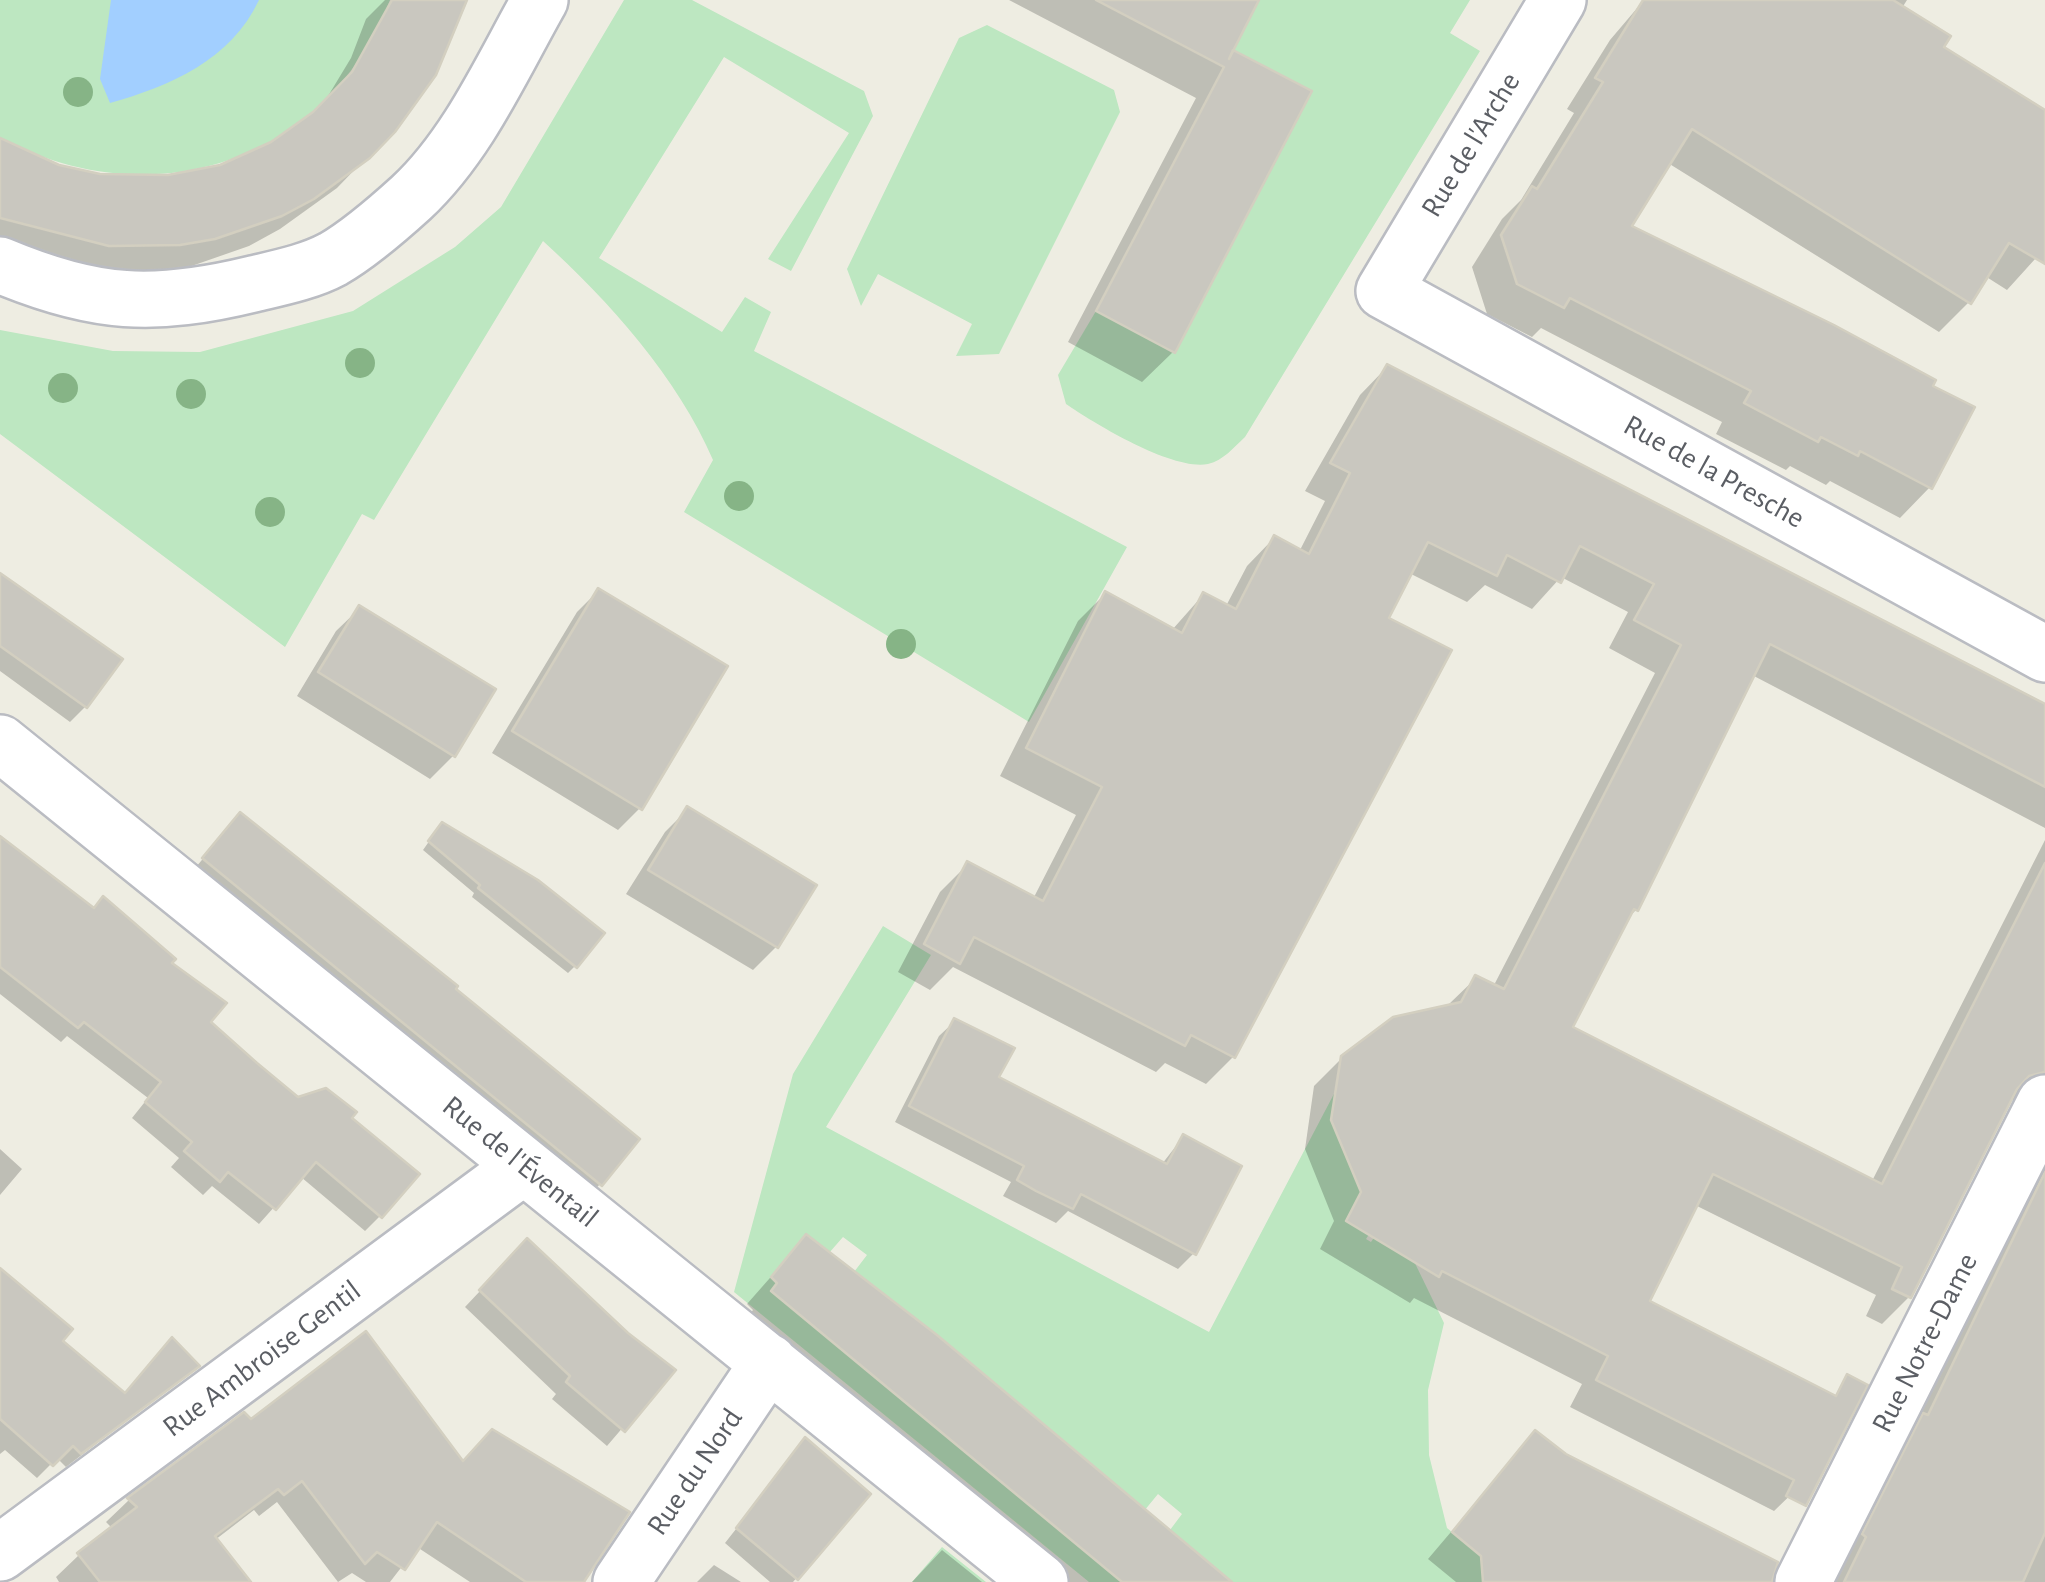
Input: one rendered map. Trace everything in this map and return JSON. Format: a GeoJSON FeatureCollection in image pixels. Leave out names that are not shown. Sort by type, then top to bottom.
{"type":"FeatureCollection","features":[{"type":"Feature","properties":{"kind":"street"},"geometry":{"type":"LineString","coordinates":[[0,265],[38,281],[134,302],[188,300],[284,276],[333,259],[412,196],[456,143],[540,0]]}},
{"type":"Feature","properties":{"kind":"street","name":"Rue de l'Arche"},"geometry":{"type":"LineString","coordinates":[[1384,291],[1558,0]]}},
{"type":"Feature","properties":{"kind":"street","name":"Rue de la Presche"},"geometry":{"type":"LineString","coordinates":[[1384,291],[2045,654]]}},
{"type":"Feature","properties":{"kind":"street","name":"Rue de l'Éventail"},"geometry":{"type":"LineString","coordinates":[[0,743],[1040,1582]]}},
{"type":"Feature","properties":{"kind":"street","name":"Rue Notre-Dame"},"geometry":{"type":"LineString","coordinates":[[1804,1582],[2045,1103]]}},
{"type":"Feature","properties":{"kind":"street","name":"Rue Ambroise Gentil"},"geometry":{"type":"LineString","coordinates":[[0,1554],[524,1166]]}},
{"type":"Feature","properties":{"kind":"street","name":"Rue du Nord"},"geometry":{"type":"LineString","coordinates":[[621,1582],[769,1362]]}},
{"type":"Feature","properties":{"kind":"green space"},"geometry":{"type":"Polygon","coordinates":[[[0,0],[390,0],[361,56],[323,102],[278,137],[228,160],[173,173],[116,173],[57,162],[0,138],[0,0]]]}},
{"type":"Feature","properties":{"kind":"green space"},"geometry":{"type":"Polygon","coordinates":[[[624,0],[692,0],[864,91],[873,116],[791,271],[768,259],[849,133],[724,57],[599,258],[722,332],[745,297],[771,312],[754,351],[1127,547],[1029,722],[684,512],[713,460],[698,430],[640,342],[543,241],[374,520],[362,514],[285,647],[0,434],[0,330],[113,351],[200,352],[353,311],[455,247],[501,207],[624,0]]]}},
{"type":"Feature","properties":{"kind":"green space"},"geometry":{"type":"Polygon","coordinates":[[[1259,0],[1470,0],[1450,33],[1480,51],[1245,437],[1219,460],[1193,464],[1155,453],[1079,413],[1066,404],[1058,375],[1096,311],[1175,353],[1312,92],[1233,50],[1259,0]]]}},
{"type":"Feature","properties":{"kind":"green space"},"geometry":{"type":"Polygon","coordinates":[[[987,25],[1114,90],[1120,112],[999,354],[956,356],[972,324],[878,274],[861,306],[847,269],[959,38],[987,25]]]}},
{"type":"Feature","properties":{"kind":"green space"},"geometry":{"type":"Polygon","coordinates":[[[883,926],[931,955],[826,1127],[1209,1332],[1336,1090],[1374,1166],[1346,1221],[1370,1233],[1366,1239],[1371,1242],[1375,1236],[1411,1255],[1444,1323],[1428,1390],[1429,1455],[1447,1528],[1481,1556],[1483,1582],[1232,1582],[1170,1530],[1182,1514],[1158,1494],[1144,1511],[1122,1582],[1089,1582],[734,1292],[793,1074],[883,926]],[[805,1234],[771,1276],[777,1283],[771,1292],[827,1337],[854,1272],[867,1255],[843,1237],[829,1253],[805,1234]]]}},
{"type":"Feature","properties":{"kind":"green space"},"geometry":{"type":"Polygon","coordinates":[[[942,1547],[986,1582],[912,1582],[942,1547]]]}},
{"type":"Feature","properties":{"kind":"water"},"geometry":{"type":"Polygon","coordinates":[[[111,0],[259,0],[232,39],[197,68],[110,103],[100,79],[111,0]]]}},
{"type":"Feature","properties":{"kind":"building"},"geometry":{"type":"Polygon","coordinates":[[[392,0],[467,0],[436,75],[395,132],[370,158],[314,199],[282,216],[215,239],[180,245],[109,246],[0,218],[0,138],[59,165],[100,174],[168,175],[220,165],[271,142],[313,112],[352,72],[392,0]]]}},
{"type":"Feature","properties":{"kind":"building"},"geometry":{"type":"Polygon","coordinates":[[[1096,0],[1259,0],[1233,50],[1312,91],[1175,353],[1096,311],[1224,67],[1096,0]]]}},
{"type":"Feature","properties":{"kind":"building"},"geometry":{"type":"Polygon","coordinates":[[[1643,0],[1893,0],[1951,36],[1944,47],[2045,110],[2045,264],[2009,243],[1971,304],[1692,129],[1632,226],[1834,325],[1936,380],[1933,386],[1975,407],[1932,489],[1860,451],[1858,456],[1821,437],[1818,442],[1744,403],[1751,391],[1570,298],[1564,308],[1517,284],[1501,235],[1532,186],[1537,189],[1603,82],[1595,78],[1643,0]]]}},
{"type":"Feature","properties":{"kind":"building"},"geometry":{"type":"Polygon","coordinates":[[[1387,364],[2045,704],[2045,787],[1770,644],[1638,911],[1634,909],[1573,1027],[1882,1184],[2045,863],[2045,1072],[2029,1076],[2017,1089],[1911,1298],[1892,1289],[1902,1267],[1713,1174],[1650,1301],[1836,1396],[1847,1374],[1868,1385],[1806,1506],[1786,1496],[1794,1480],[1596,1380],[1608,1356],[1442,1271],[1439,1277],[1346,1221],[1361,1192],[1331,1120],[1341,1056],[1393,1017],[1461,1002],[1475,975],[1504,989],[1681,645],[1634,620],[1654,584],[1580,546],[1561,583],[1507,555],[1497,576],[1428,542],[1389,618],[1452,650],[1235,1058],[1191,1035],[1185,1046],[974,937],[960,964],[924,944],[967,861],[1043,901],[1102,787],[1026,748],[1105,591],[1182,633],[1203,592],[1236,609],[1274,535],[1309,554],[1350,473],[1330,463],[1387,364]]]}},
{"type":"Feature","properties":{"kind":"building"},"geometry":{"type":"Polygon","coordinates":[[[0,573],[123,659],[87,708],[0,646],[0,573]]]}},
{"type":"Feature","properties":{"kind":"building"},"geometry":{"type":"Polygon","coordinates":[[[598,588],[728,666],[642,810],[512,731],[598,588]]]}},
{"type":"Feature","properties":{"kind":"building"},"geometry":{"type":"Polygon","coordinates":[[[359,605],[496,689],[455,757],[318,672],[359,605]]]}},
{"type":"Feature","properties":{"kind":"building"},"geometry":{"type":"Polygon","coordinates":[[[687,806],[817,885],[778,948],[648,870],[687,806]]]}},
{"type":"Feature","properties":{"kind":"building"},"geometry":{"type":"Polygon","coordinates":[[[240,812],[458,986],[456,989],[640,1139],[602,1186],[202,858],[240,812]]]}},
{"type":"Feature","properties":{"kind":"building"},"geometry":{"type":"Polygon","coordinates":[[[442,822],[538,880],[605,933],[577,968],[478,888],[480,885],[428,841],[442,822]]]}},
{"type":"Feature","properties":{"kind":"building"},"geometry":{"type":"Polygon","coordinates":[[[0,836],[94,908],[103,896],[176,959],[172,963],[227,1003],[211,1022],[257,1063],[298,1097],[326,1088],[357,1112],[352,1118],[420,1174],[382,1218],[316,1162],[276,1210],[228,1172],[220,1182],[184,1151],[192,1142],[145,1102],[161,1082],[84,1022],[78,1028],[0,967],[0,836]]]}},
{"type":"Feature","properties":{"kind":"building"},"geometry":{"type":"Polygon","coordinates":[[[954,1018],[1015,1048],[999,1077],[1167,1164],[1183,1134],[1242,1166],[1196,1255],[1081,1194],[1073,1209],[1036,1191],[1017,1180],[1024,1166],[909,1106],[954,1018]]]}},
{"type":"Feature","properties":{"kind":"building"},"geometry":{"type":"Polygon","coordinates":[[[2045,1172],[2045,1533],[2023,1582],[1844,1582],[1866,1537],[1862,1534],[1923,1413],[1928,1415],[2045,1172]]]}},
{"type":"Feature","properties":{"kind":"building"},"geometry":{"type":"Polygon","coordinates":[[[806,1234],[937,1335],[1232,1582],[1122,1582],[771,1291],[777,1283],[771,1277],[806,1234]]]}},
{"type":"Feature","properties":{"kind":"building"},"geometry":{"type":"Polygon","coordinates":[[[527,1238],[628,1333],[676,1370],[625,1432],[566,1382],[570,1376],[479,1290],[527,1238]]]}},
{"type":"Feature","properties":{"kind":"building"},"geometry":{"type":"Polygon","coordinates":[[[0,1268],[73,1329],[63,1341],[125,1393],[172,1337],[200,1366],[81,1454],[73,1446],[53,1466],[0,1419],[0,1268]]]}},
{"type":"Feature","properties":{"kind":"building"},"geometry":{"type":"Polygon","coordinates":[[[366,1331],[463,1461],[492,1429],[630,1512],[584,1582],[526,1582],[437,1522],[405,1570],[377,1552],[365,1564],[302,1481],[284,1495],[278,1489],[215,1536],[251,1582],[100,1582],[77,1553],[137,1507],[127,1498],[244,1412],[251,1419],[366,1331]]]}},
{"type":"Feature","properties":{"kind":"building"},"geometry":{"type":"Polygon","coordinates":[[[1535,1430],[1566,1454],[1778,1562],[1772,1582],[1483,1582],[1481,1556],[1452,1532],[1535,1430]]]}},
{"type":"Feature","properties":{"kind":"building"},"geometry":{"type":"Polygon","coordinates":[[[805,1437],[871,1494],[798,1580],[736,1528],[805,1437]]]}}]}
